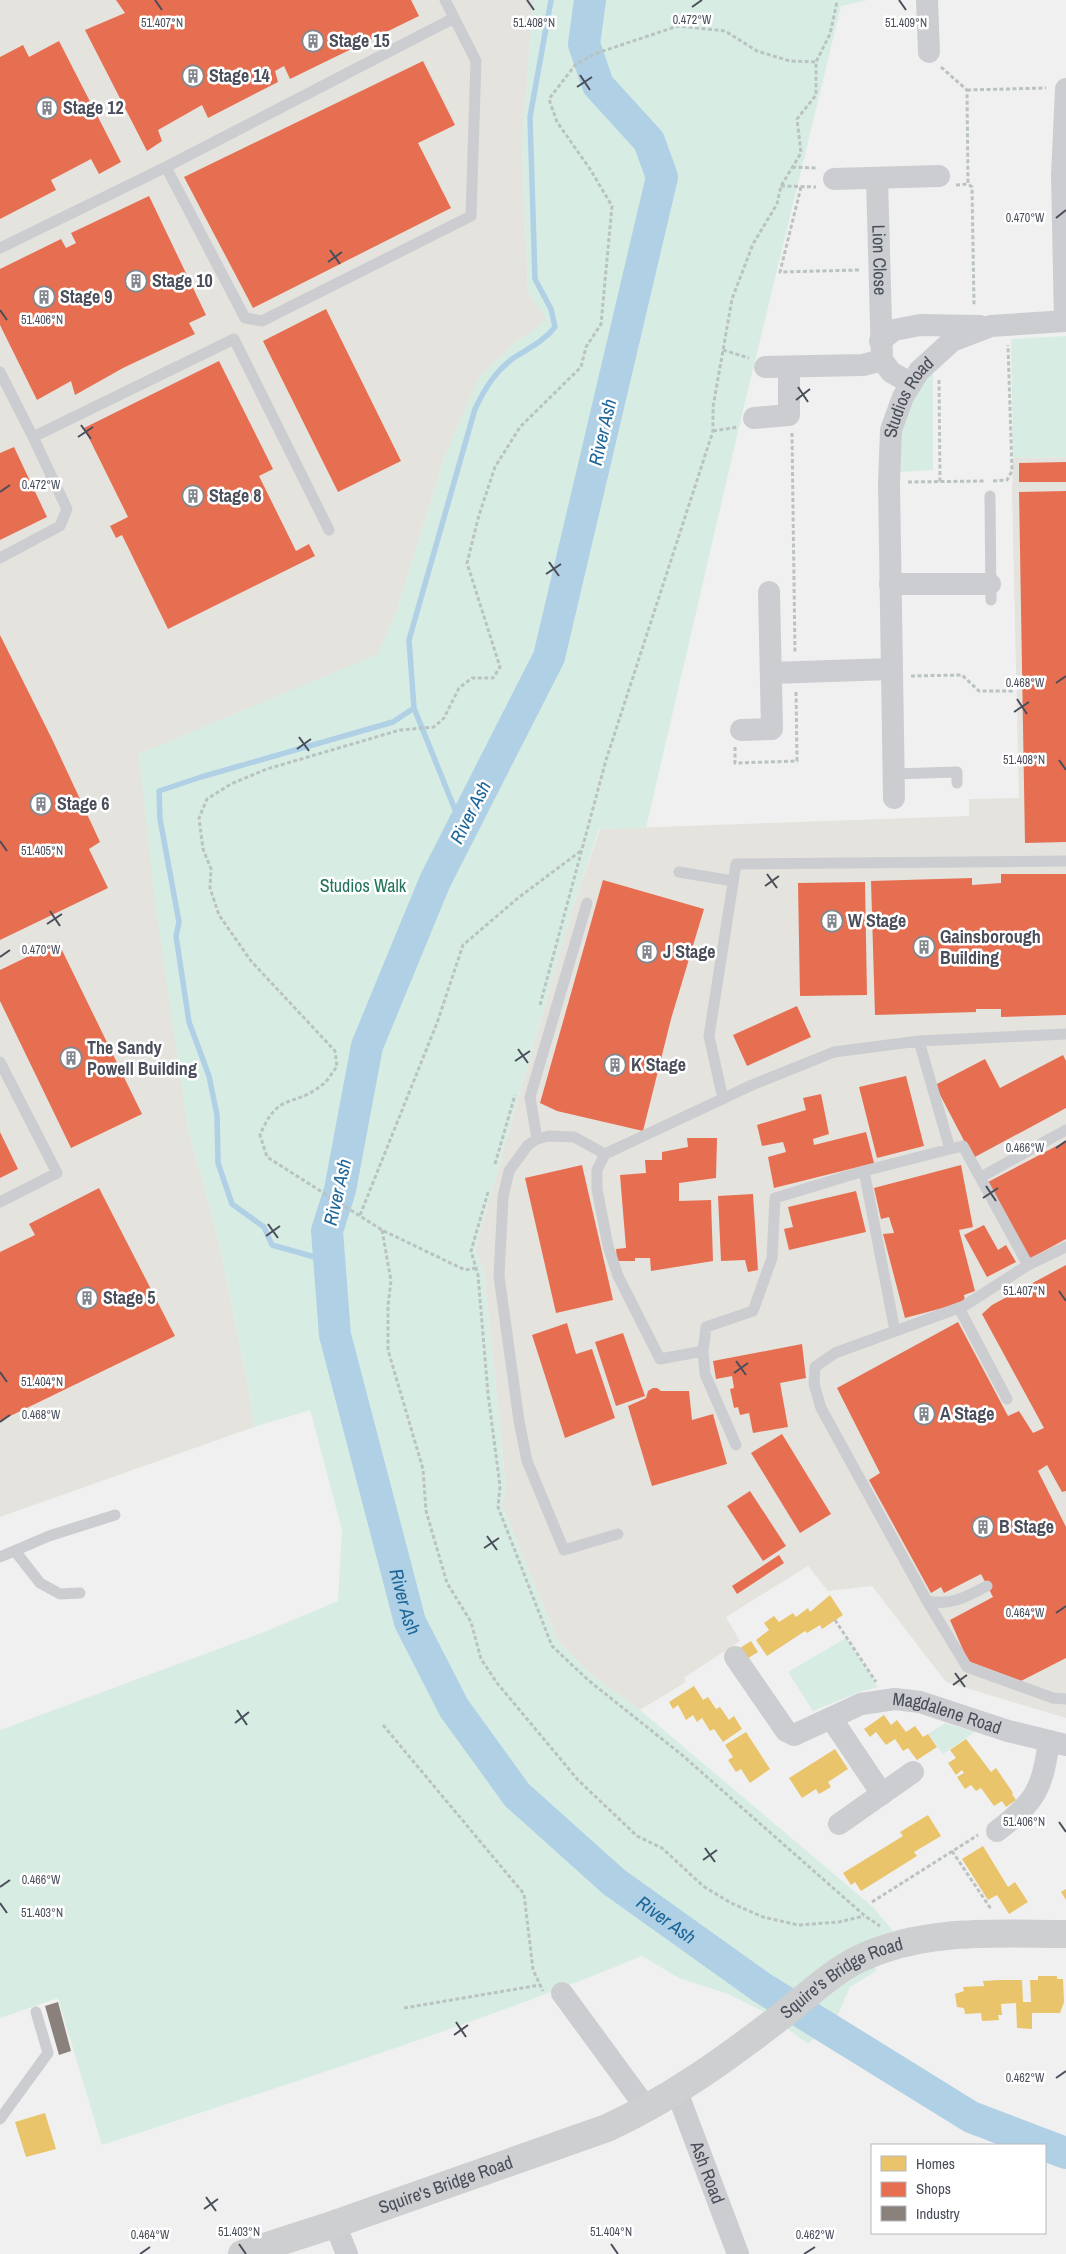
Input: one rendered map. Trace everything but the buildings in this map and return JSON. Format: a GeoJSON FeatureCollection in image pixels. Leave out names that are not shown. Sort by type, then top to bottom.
{"type":"FeatureCollection","features":[{"type":"Feature","properties":{"kind":"street"},"geometry":{"type":"LineString","coordinates":[[927,0],[929,52]]}},
{"type":"Feature","properties":{"kind":"street"},"geometry":{"type":"LineString","coordinates":[[1061,89],[1066,321]]}},
{"type":"Feature","properties":{"kind":"street"},"geometry":{"type":"LineString","coordinates":[[831,179],[939,176]]}},
{"type":"Feature","properties":{"kind":"street","name":"Lion Close"},"geometry":{"type":"LineString","coordinates":[[877,178],[881,351]]}},
{"type":"Feature","properties":{"kind":"street","name":"Studios Road"},"geometry":{"type":"LineString","coordinates":[[894,798],[889,483],[891,430],[903,397],[918,371],[952,341],[990,325],[1066,321]]}},
{"type":"Feature","properties":{"kind":"street"},"geometry":{"type":"LineString","coordinates":[[765,367],[864,366],[881,351],[894,330],[920,325],[990,325]]}},
{"type":"Feature","properties":{"kind":"street"},"geometry":{"type":"LineString","coordinates":[[881,351],[891,372],[910,383]]}},
{"type":"Feature","properties":{"kind":"street"},"geometry":{"type":"LineString","coordinates":[[754,418],[789,415],[789,368]]}},
{"type":"Feature","properties":{"kind":"street"},"geometry":{"type":"LineString","coordinates":[[890,584],[990,592]]}},
{"type":"Feature","properties":{"kind":"street"},"geometry":{"type":"LineString","coordinates":[[741,730],[772,729],[769,592]]}},
{"type":"Feature","properties":{"kind":"street"},"geometry":{"type":"LineString","coordinates":[[771,673],[892,672]]}},
{"type":"Feature","properties":{"kind":"street","name":"Magdalene Road"},"geometry":{"type":"LineString","coordinates":[[735,1657],[786,1731],[790,1734],[800,1734],[861,1704],[888,1700],[920,1702],[1008,1731],[1058,1743]]}},
{"type":"Feature","properties":{"kind":"street"},"geometry":{"type":"LineString","coordinates":[[831,1718],[882,1794]]}},
{"type":"Feature","properties":{"kind":"street"},"geometry":{"type":"LineString","coordinates":[[999,1830],[1026,1807],[1036,1793],[1058,1743]]}},
{"type":"Feature","properties":{"kind":"street"},"geometry":{"type":"LineString","coordinates":[[839,1824],[913,1772]]}},
{"type":"Feature","properties":{"kind":"street","name":"Squire's Bridge Road"},"geometry":{"type":"LineString","coordinates":[[242,2254],[336,2224],[606,2128],[647,2109],[677,2092],[749,2041],[860,1958],[906,1943],[958,1934],[1066,1934]]}},
{"type":"Feature","properties":{"kind":"street"},"geometry":{"type":"LineString","coordinates":[[562,1993],[647,2109]]}},
{"type":"Feature","properties":{"kind":"street","name":"Ash Road"},"geometry":{"type":"LineString","coordinates":[[677,2092],[738,2254]]}},
{"type":"Feature","properties":{"kind":"street"},"geometry":{"type":"LineString","coordinates":[[336,2224],[347,2254]]}},
{"type":"Feature","properties":{"kind":"lane"},"geometry":{"type":"LineString","coordinates":[[166,167],[245,318],[262,321],[471,216],[476,61],[445,0]]}},
{"type":"Feature","properties":{"kind":"lane"},"geometry":{"type":"LineString","coordinates":[[0,248],[166,167],[454,18]]}},
{"type":"Feature","properties":{"kind":"lane"},"geometry":{"type":"LineString","coordinates":[[33,437],[234,339],[329,530]]}},
{"type":"Feature","properties":{"kind":"lane"},"geometry":{"type":"LineString","coordinates":[[0,372],[67,509],[60,526],[0,558]]}},
{"type":"Feature","properties":{"kind":"lane"},"geometry":{"type":"LineString","coordinates":[[990,496],[990,592]]}},
{"type":"Feature","properties":{"kind":"lane"},"geometry":{"type":"LineString","coordinates":[[894,774],[956,772],[957,783]]}},
{"type":"Feature","properties":{"kind":"lane"},"geometry":{"type":"LineString","coordinates":[[723,1099],[709,1036],[736,864],[1066,861]]}},
{"type":"Feature","properties":{"kind":"lane"},"geometry":{"type":"LineString","coordinates":[[678,872],[733,881]]}},
{"type":"Feature","properties":{"kind":"lane"},"geometry":{"type":"LineString","coordinates":[[538,1139],[530,1096],[587,903]]}},
{"type":"Feature","properties":{"kind":"lane"},"geometry":{"type":"LineString","coordinates":[[703,1350],[660,1359],[628,1298],[608,1246],[597,1189],[597,1170],[605,1154],[723,1099],[834,1052],[919,1041],[1066,1034]]}},
{"type":"Feature","properties":{"kind":"lane"},"geometry":{"type":"LineString","coordinates":[[919,1041],[950,1149]]}},
{"type":"Feature","properties":{"kind":"lane"},"geometry":{"type":"LineString","coordinates":[[0,1062],[57,1173],[0,1202]]}},
{"type":"Feature","properties":{"kind":"lane"},"geometry":{"type":"LineString","coordinates":[[981,1177],[1066,1130]]}},
{"type":"Feature","properties":{"kind":"lane"},"geometry":{"type":"LineString","coordinates":[[605,1154],[574,1137],[549,1136],[538,1139],[528,1145],[509,1171],[502,1197],[499,1276],[519,1421],[527,1461],[564,1550],[618,1534]]}},
{"type":"Feature","properties":{"kind":"lane"},"geometry":{"type":"LineString","coordinates":[[736,1445],[705,1374],[703,1350],[706,1327],[753,1311],[772,1258],[775,1198],[864,1171],[963,1146],[1028,1265]]}},
{"type":"Feature","properties":{"kind":"lane"},"geometry":{"type":"LineString","coordinates":[[864,1171],[895,1331]]}},
{"type":"Feature","properties":{"kind":"lane"},"geometry":{"type":"LineString","coordinates":[[1066,1247],[1028,1265],[959,1308],[834,1353],[815,1367],[814,1384],[821,1408],[927,1601],[967,1667],[1053,1698],[1066,1699]]}},
{"type":"Feature","properties":{"kind":"lane"},"geometry":{"type":"LineString","coordinates":[[959,1308],[1007,1399]]}},
{"type":"Feature","properties":{"kind":"lane"},"geometry":{"type":"LineString","coordinates":[[0,1557],[49,1536],[115,1515]]}},
{"type":"Feature","properties":{"kind":"lane"},"geometry":{"type":"LineString","coordinates":[[15,1551],[40,1583],[60,1594],[80,1593]]}},
{"type":"Feature","properties":{"kind":"lane"},"geometry":{"type":"LineString","coordinates":[[927,1601],[942,1604],[968,1596],[987,1586]]}},
{"type":"Feature","properties":{"kind":"lane"},"geometry":{"type":"LineString","coordinates":[[0,2119],[48,2053],[36,2012]]}},
{"type":"Feature","properties":{"kind":"path"},"geometry":{"type":"LineString","coordinates":[[538,1012],[606,760],[712,431],[713,407],[732,299],[754,244],[777,204],[781,186],[801,153],[798,119],[816,95],[816,62],[830,34],[837,2]]}},
{"type":"Feature","properties":{"kind":"path"},"geometry":{"type":"LineString","coordinates":[[476,1268],[465,1270],[382,1230],[267,1157],[260,1135],[267,1118],[279,1104],[323,1085],[337,1067],[336,1051],[251,961],[219,915],[210,888],[211,869],[202,850],[198,818],[207,799],[231,784],[268,769],[409,729],[434,727],[444,718],[459,688],[472,678],[493,678],[500,667],[467,563],[479,515],[495,467],[520,428],[581,367],[586,347],[601,324],[612,206],[590,169],[557,122],[549,99],[576,64],[597,53],[678,26],[725,31],[757,51],[790,61],[816,62]]}},
{"type":"Feature","properties":{"kind":"path"},"geometry":{"type":"LineString","coordinates":[[929,52],[930,66],[943,67],[967,90],[1061,89]]}},
{"type":"Feature","properties":{"kind":"path"},"geometry":{"type":"LineString","coordinates":[[889,483],[1007,480],[1012,472],[972,187],[968,184],[967,90]]}},
{"type":"Feature","properties":{"kind":"path"},"geometry":{"type":"LineString","coordinates":[[781,186],[827,187],[831,179],[827,168],[792,166]]}},
{"type":"Feature","properties":{"kind":"path"},"geometry":{"type":"LineString","coordinates":[[801,187],[780,272],[879,270]]}},
{"type":"Feature","properties":{"kind":"path"},"geometry":{"type":"LineString","coordinates":[[723,350],[754,360],[765,367]]}},
{"type":"Feature","properties":{"kind":"path"},"geometry":{"type":"LineString","coordinates":[[931,359],[939,368],[940,482]]}},
{"type":"Feature","properties":{"kind":"path"},"geometry":{"type":"LineString","coordinates":[[712,431],[741,427],[754,418]]}},
{"type":"Feature","properties":{"kind":"path"},"geometry":{"type":"LineString","coordinates":[[990,496],[992,481]]}},
{"type":"Feature","properties":{"kind":"path"},"geometry":{"type":"LineString","coordinates":[[892,672],[962,675],[979,691],[1013,691]]}},
{"type":"Feature","properties":{"kind":"path"},"geometry":{"type":"LineString","coordinates":[[360,1215],[437,1023],[463,945],[518,898],[582,849]]}},
{"type":"Feature","properties":{"kind":"path"},"geometry":{"type":"LineString","coordinates":[[495,1165],[516,1088]]}},
{"type":"Feature","properties":{"kind":"path"},"geometry":{"type":"LineString","coordinates":[[490,1184],[471,1251],[476,1268],[500,1486],[498,1507],[552,1646],[588,1680],[682,1755],[865,1916],[906,1943]]}},
{"type":"Feature","properties":{"kind":"path"},"geometry":{"type":"LineString","coordinates":[[382,1230],[391,1281],[388,1306],[388,1350],[423,1469],[426,1511],[446,1583],[472,1622],[481,1659],[497,1683],[578,1780],[638,1836],[662,1848],[703,1886],[731,1903],[763,1917],[798,1925],[839,1922],[865,1916]]}},
{"type":"Feature","properties":{"kind":"path"},"geometry":{"type":"LineString","coordinates":[[835,1620],[888,1700]]}},
{"type":"Feature","properties":{"kind":"path"},"geometry":{"type":"LineString","coordinates":[[383,1724],[524,1894],[533,1970],[540,1985],[550,1998],[562,1993]]}},
{"type":"Feature","properties":{"kind":"path"},"geometry":{"type":"LineString","coordinates":[[872,1902],[993,1826],[999,1830]]}},
{"type":"Feature","properties":{"kind":"path"},"geometry":{"type":"LineString","coordinates":[[952,1851],[991,1909]]}},
{"type":"Feature","properties":{"kind":"path"},"geometry":{"type":"LineString","coordinates":[[404,2008],[540,1985]]}},
{"type":"Feature","properties":{"kind":"shaded area"},"geometry":{"type":"Polygon","coordinates":[[[0,0],[536,0],[533,5],[522,144],[528,292],[548,320],[515,343],[445,456],[397,610],[378,655],[139,754],[188,1129],[219,1242],[250,1396],[254,1427],[0,1517],[0,0]]]}},
{"type":"Feature","properties":{"kind":"shaded area"},"geometry":{"type":"Polygon","coordinates":[[[1066,457],[1066,1718],[946,1682],[872,1586],[828,1591],[808,1566],[726,1617],[740,1641],[684,1678],[686,1682],[640,1710],[589,1673],[557,1640],[502,1505],[506,1487],[484,1271],[475,1250],[573,907],[600,829],[969,816],[969,799],[1019,798],[1012,492],[1013,458],[1066,457]]]}},
{"type":"Feature","properties":{"kind":"green space","name":"Studios Walk"},"geometry":{"type":"Polygon","coordinates":[[[536,0],[868,0],[841,6],[740,423],[646,828],[599,829],[573,907],[475,1250],[484,1271],[506,1487],[502,1505],[557,1640],[589,1673],[640,1710],[873,1907],[893,1931],[873,1938],[876,1971],[850,1987],[836,2019],[808,2044],[766,2013],[728,1994],[679,1978],[642,1956],[575,1983],[441,2032],[102,2145],[58,1998],[0,2018],[0,1730],[264,1632],[338,1601],[342,1530],[310,1410],[254,1427],[250,1396],[219,1242],[188,1129],[155,903],[139,754],[378,654],[397,610],[445,456],[479,377],[515,343],[547,320],[528,292],[522,144],[533,5],[536,0]]]}},
{"type":"Feature","properties":{"kind":"green space"},"geometry":{"type":"Polygon","coordinates":[[[1066,336],[1066,457],[1013,458],[1011,339],[1066,336]]]}},
{"type":"Feature","properties":{"kind":"green space"},"geometry":{"type":"Polygon","coordinates":[[[933,368],[933,470],[900,472],[899,455],[902,429],[917,394],[933,368]]]}},
{"type":"Feature","properties":{"kind":"green space"},"geometry":{"type":"Polygon","coordinates":[[[846,1638],[878,1687],[859,1692],[813,1711],[788,1672],[846,1638]]]}},
{"type":"Feature","properties":{"kind":"green space"},"geometry":{"type":"Polygon","coordinates":[[[945,1723],[975,1732],[943,1754],[928,1734],[945,1723]]]}},
{"type":"Feature","properties":{"kind":"waterway"},"geometry":{"type":"LineString","coordinates":[[462,827],[414,708],[409,640],[475,409],[487,387],[502,368],[515,357],[542,340],[555,327],[551,309],[535,279],[530,117],[551,0]]}},
{"type":"Feature","properties":{"kind":"waterway","name":"River Ash"},"geometry":{"type":"LineString","coordinates":[[590,0],[584,44],[598,85],[649,141],[662,177],[549,657],[435,881],[367,1046],[340,1190],[327,1231],[335,1335],[410,1622],[454,1708],[517,1795],[614,1882],[761,1987],[971,2117],[1042,2144]]}},
{"type":"Feature","properties":{"kind":"waterway"},"geometry":{"type":"LineString","coordinates":[[329,1261],[272,1245],[264,1227],[232,1204],[218,1163],[217,1115],[209,1076],[189,1022],[176,936],[179,922],[160,819],[159,791],[201,777],[393,722],[414,708]]}},
{"type":"Feature","properties":{"kind":"waterway","name":"River Ash"},"geometry":{"type":"LineString","coordinates":[[1046,2145],[1066,2153]]}},
{"type":"Feature","properties":{"kind":"place","name":"Stage 15"},"geometry":{"type":"Point","coordinates":[313,41]}},
{"type":"Feature","properties":{"kind":"place","name":"Stage 14"},"geometry":{"type":"Point","coordinates":[193,76]}},
{"type":"Feature","properties":{"kind":"place","name":"Stage 12"},"geometry":{"type":"Point","coordinates":[47,108]}},
{"type":"Feature","properties":{"kind":"place","name":"Stage 10"},"geometry":{"type":"Point","coordinates":[136,281]}},
{"type":"Feature","properties":{"kind":"place","name":"Stage 9"},"geometry":{"type":"Point","coordinates":[44,297]}},
{"type":"Feature","properties":{"kind":"place","name":"Stage 8"},"geometry":{"type":"Point","coordinates":[193,496]}},
{"type":"Feature","properties":{"kind":"place","name":"Stage 6"},"geometry":{"type":"Point","coordinates":[41,804]}},
{"type":"Feature","properties":{"kind":"place","name":"W Stage"},"geometry":{"type":"Point","coordinates":[832,921]}},
{"type":"Feature","properties":{"kind":"place","name":"Gainsborough Building"},"geometry":{"type":"Point","coordinates":[924,947]}},
{"type":"Feature","properties":{"kind":"place","name":"J Stage"},"geometry":{"type":"Point","coordinates":[647,952]}},
{"type":"Feature","properties":{"kind":"place","name":"The Sandy Powell Building"},"geometry":{"type":"Point","coordinates":[71,1058]}},
{"type":"Feature","properties":{"kind":"place","name":"K Stage"},"geometry":{"type":"Point","coordinates":[615,1065]}},
{"type":"Feature","properties":{"kind":"place","name":"Stage 5"},"geometry":{"type":"Point","coordinates":[87,1298]}},
{"type":"Feature","properties":{"kind":"place","name":"A Stage"},"geometry":{"type":"Point","coordinates":[924,1414]}},
{"type":"Feature","properties":{"kind":"place","name":"B Stage"},"geometry":{"type":"Point","coordinates":[983,1527]}}]}
